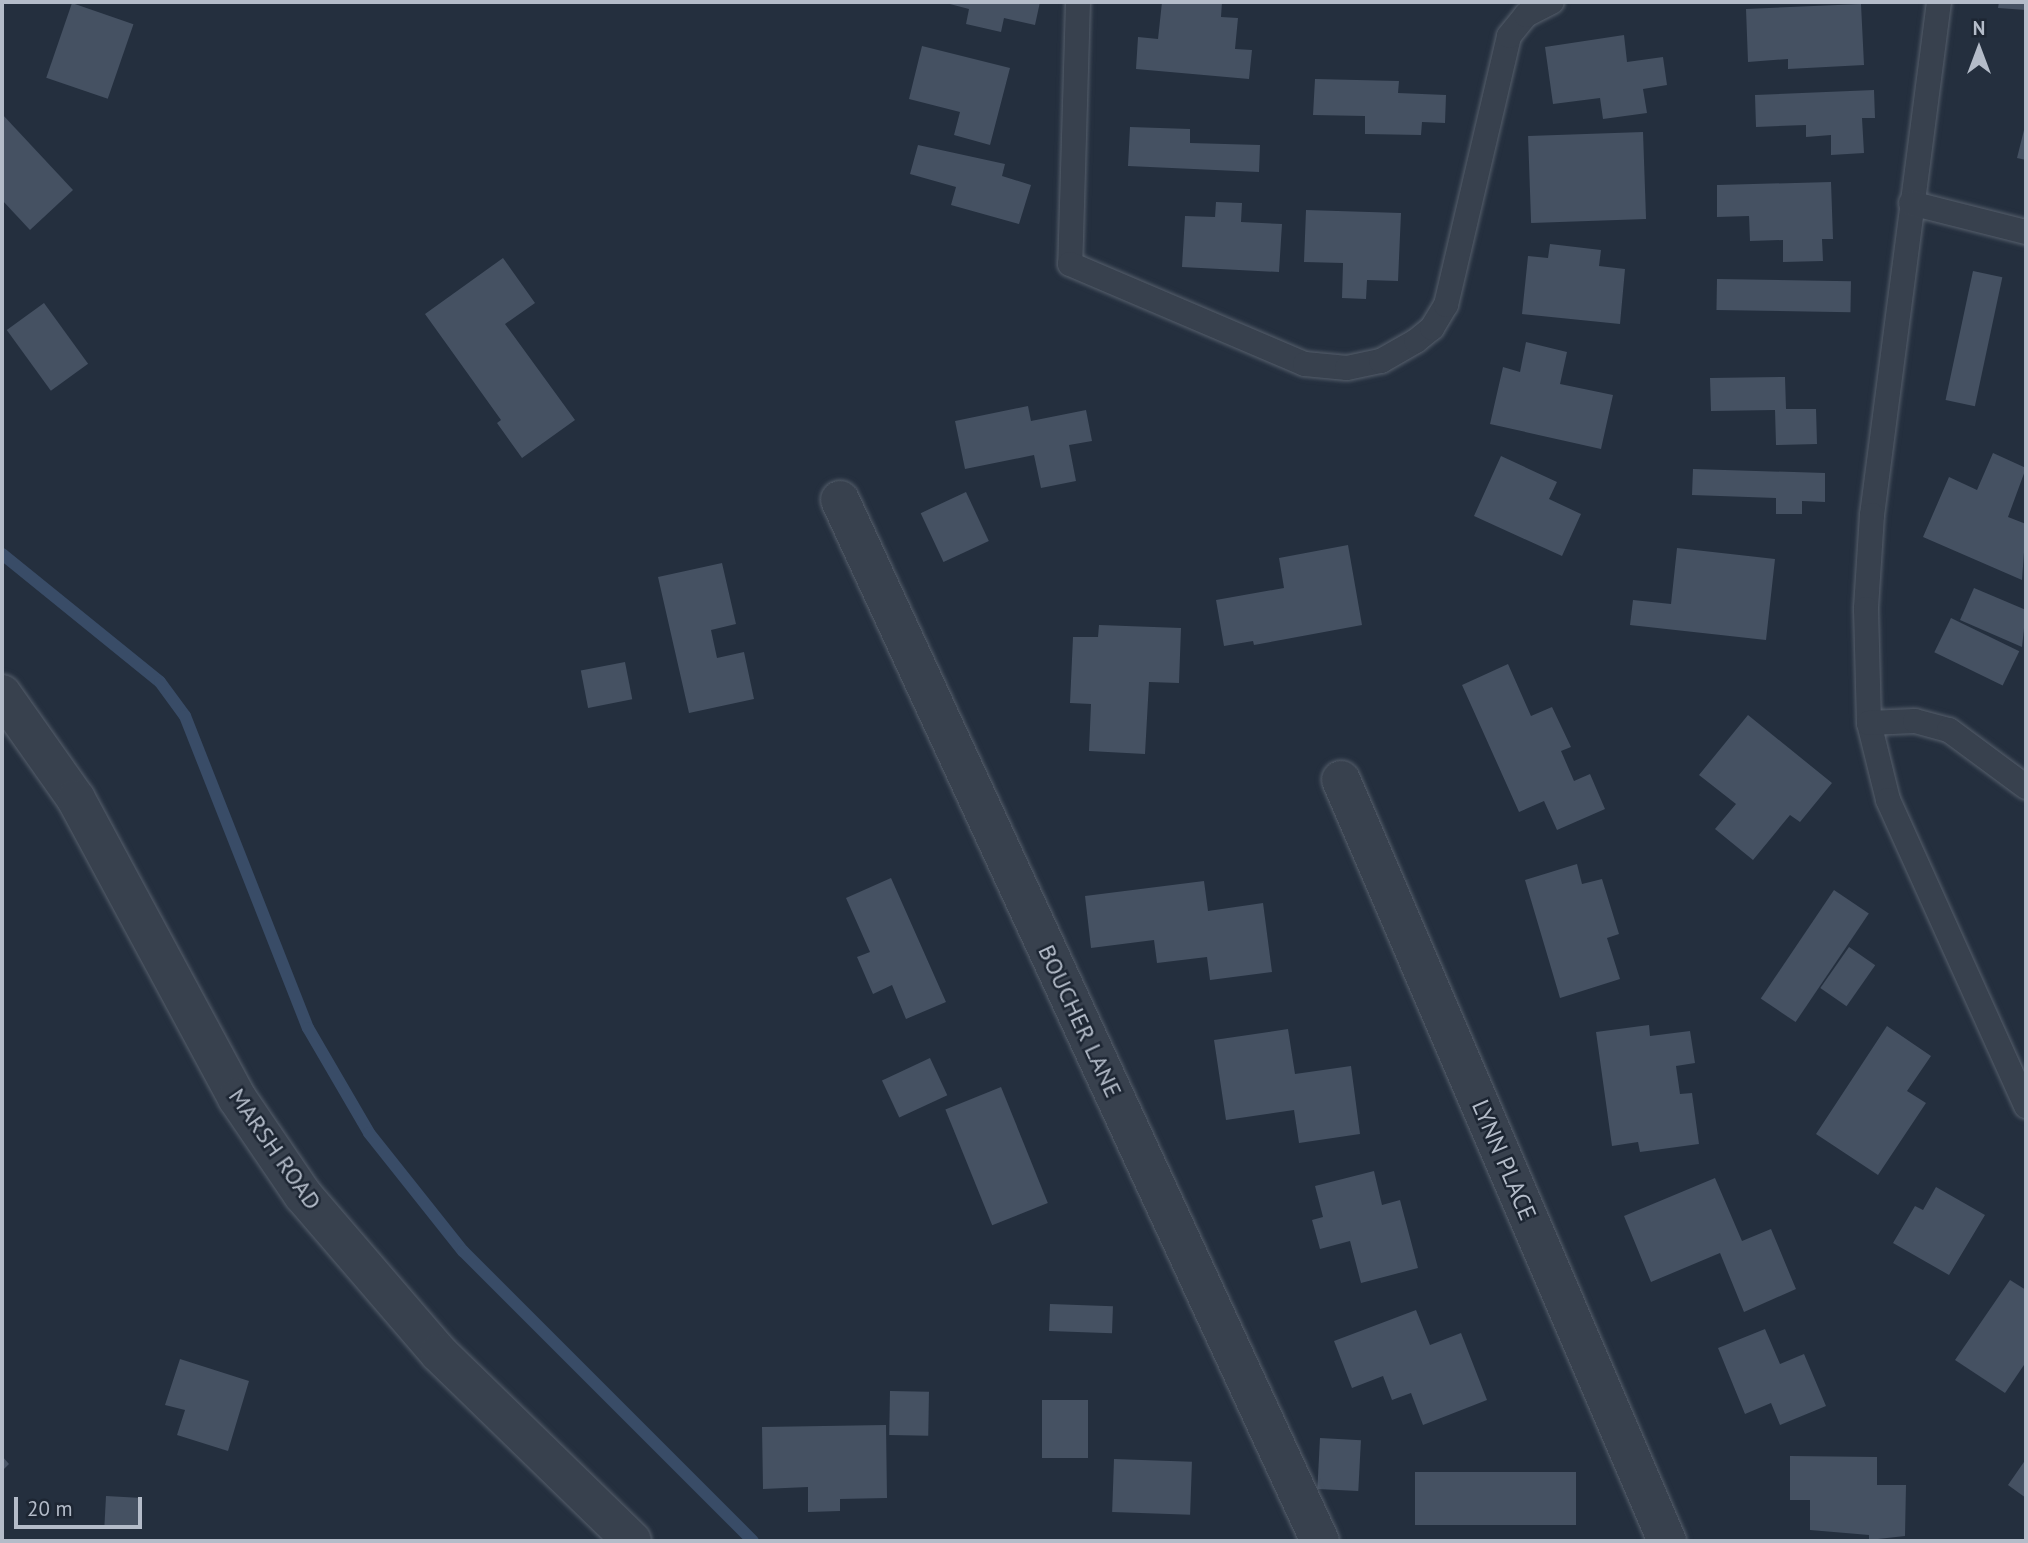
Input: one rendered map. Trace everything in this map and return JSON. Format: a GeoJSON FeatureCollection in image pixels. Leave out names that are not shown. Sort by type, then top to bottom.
{"type":"FeatureCollection","features":[{"type":"Feature","properties":{"kind":"street","name":"BOUCHER LANE"},"geometry":{"type":"LineString","coordinates":[[840,500],[1320,1541]]}},
{"type":"Feature","properties":{"kind":"street","name":"MARSH ROAD"},"geometry":{"type":"LineString","coordinates":[[2,694],[76,799],[237,1098],[303,1195],[439,1353],[632,1541]]}},
{"type":"Feature","properties":{"kind":"street","name":"LYNN PLACE"},"geometry":{"type":"LineString","coordinates":[[1341,780],[1667,1541]]}},
{"type":"Feature","properties":{"kind":"lane"},"geometry":{"type":"LineString","coordinates":[[1078,2],[1070,264],[1305,364],[1347,368],[1381,361],[1416,341],[1432,328],[1446,305],[1509,36],[1525,15],[1552,2]]}},
{"type":"Feature","properties":{"kind":"lane"},"geometry":{"type":"LineString","coordinates":[[1939,2],[1872,515],[1866,609],[1868,723],[1888,800],[2026,1106]]}},
{"type":"Feature","properties":{"kind":"lane"},"geometry":{"type":"LineString","coordinates":[[1911,203],[2026,232]]}},
{"type":"Feature","properties":{"kind":"lane"},"geometry":{"type":"LineString","coordinates":[[1868,723],[1915,721],[1949,730],[2026,787]]}},
{"type":"Feature","properties":{"kind":"building"},"geometry":{"type":"Polygon","coordinates":[[[942,2],[1040,2],[1035,25],[1004,18],[1001,32],[966,24],[969,9],[942,2]]]}},
{"type":"Feature","properties":{"kind":"building"},"geometry":{"type":"Polygon","coordinates":[[[1162,2],[1222,2],[1221,17],[1238,18],[1235,49],[1252,50],[1249,79],[1136,69],[1138,37],[1158,39],[1162,2]]]}},
{"type":"Feature","properties":{"kind":"building"},"geometry":{"type":"Polygon","coordinates":[[[1999,2],[2026,2],[2026,10],[1998,8],[1999,2]]]}},
{"type":"Feature","properties":{"kind":"building"},"geometry":{"type":"Polygon","coordinates":[[[72,3],[133,24],[108,99],[46,78],[72,3]]]}},
{"type":"Feature","properties":{"kind":"building"},"geometry":{"type":"Polygon","coordinates":[[[1861,4],[1864,65],[1788,69],[1788,59],[1748,62],[1746,9],[1861,4]]]}},
{"type":"Feature","properties":{"kind":"building"},"geometry":{"type":"Polygon","coordinates":[[[1624,35],[1627,62],[1663,57],[1667,85],[1643,89],[1647,113],[1603,119],[1600,98],[1553,104],[1545,47],[1624,35]]]}},
{"type":"Feature","properties":{"kind":"building"},"geometry":{"type":"Polygon","coordinates":[[[922,46],[1010,68],[990,145],[954,135],[960,112],[909,99],[922,46]]]}},
{"type":"Feature","properties":{"kind":"building"},"geometry":{"type":"Polygon","coordinates":[[[1315,79],[1399,81],[1398,93],[1446,95],[1445,123],[1422,122],[1421,135],[1365,134],[1365,116],[1313,115],[1315,79]]]}},
{"type":"Feature","properties":{"kind":"building"},"geometry":{"type":"Polygon","coordinates":[[[1874,90],[1875,118],[1862,118],[1864,153],[1831,155],[1831,135],[1806,137],[1806,125],[1756,127],[1755,95],[1874,90]]]}},
{"type":"Feature","properties":{"kind":"building"},"geometry":{"type":"Polygon","coordinates":[[[2,114],[73,190],[30,230],[2,200],[2,114]]]}},
{"type":"Feature","properties":{"kind":"building"},"geometry":{"type":"Polygon","coordinates":[[[2026,126],[2026,160],[2017,158],[2026,126]]]}},
{"type":"Feature","properties":{"kind":"building"},"geometry":{"type":"Polygon","coordinates":[[[1130,127],[1190,129],[1190,143],[1260,145],[1259,172],[1128,166],[1130,127]]]}},
{"type":"Feature","properties":{"kind":"building"},"geometry":{"type":"Polygon","coordinates":[[[1643,132],[1646,219],[1531,223],[1528,136],[1643,132]]]}},
{"type":"Feature","properties":{"kind":"building"},"geometry":{"type":"Polygon","coordinates":[[[918,145],[1005,164],[1002,176],[1031,185],[1019,224],[951,205],[956,187],[910,174],[918,145]]]}},
{"type":"Feature","properties":{"kind":"building"},"geometry":{"type":"Polygon","coordinates":[[[1831,182],[1833,239],[1822,239],[1823,261],[1783,262],[1783,240],[1750,241],[1749,216],[1717,217],[1717,185],[1831,182]]]}},
{"type":"Feature","properties":{"kind":"building"},"geometry":{"type":"Polygon","coordinates":[[[1216,202],[1242,203],[1241,222],[1282,224],[1279,272],[1182,267],[1185,216],[1215,217],[1216,202]]]}},
{"type":"Feature","properties":{"kind":"building"},"geometry":{"type":"Polygon","coordinates":[[[1306,210],[1401,213],[1398,281],[1367,280],[1366,299],[1342,298],[1343,263],[1304,262],[1306,210]]]}},
{"type":"Feature","properties":{"kind":"building"},"geometry":{"type":"Polygon","coordinates":[[[1550,244],[1601,250],[1599,266],[1625,269],[1620,324],[1522,314],[1528,256],[1548,258],[1550,244]]]}},
{"type":"Feature","properties":{"kind":"building"},"geometry":{"type":"Polygon","coordinates":[[[503,258],[535,303],[505,324],[575,420],[522,458],[497,423],[501,420],[425,314],[503,258]]]}},
{"type":"Feature","properties":{"kind":"building"},"geometry":{"type":"Polygon","coordinates":[[[1973,271],[2002,277],[1975,406],[1946,400],[1973,271]]]}},
{"type":"Feature","properties":{"kind":"building"},"geometry":{"type":"Polygon","coordinates":[[[1717,279],[1851,281],[1850,312],[1716,310],[1717,279]]]}},
{"type":"Feature","properties":{"kind":"building"},"geometry":{"type":"Polygon","coordinates":[[[44,303],[88,364],[51,391],[7,330],[44,303]]]}},
{"type":"Feature","properties":{"kind":"building"},"geometry":{"type":"Polygon","coordinates":[[[1526,342],[1567,352],[1560,384],[1613,395],[1601,449],[1490,424],[1503,367],[1520,372],[1526,342]]]}},
{"type":"Feature","properties":{"kind":"building"},"geometry":{"type":"Polygon","coordinates":[[[1785,377],[1786,409],[1816,409],[1817,444],[1776,445],[1775,410],[1711,411],[1710,378],[1785,377]]]}},
{"type":"Feature","properties":{"kind":"building"},"geometry":{"type":"Polygon","coordinates":[[[1028,406],[1031,421],[1086,410],[1092,441],[1069,445],[1076,481],[1041,488],[1034,455],[965,469],[955,421],[1028,406]]]}},
{"type":"Feature","properties":{"kind":"building"},"geometry":{"type":"Polygon","coordinates":[[[1993,453],[2026,468],[2008,517],[2026,524],[2022,580],[1923,537],[1949,477],[1977,490],[1993,453]]]}},
{"type":"Feature","properties":{"kind":"building"},"geometry":{"type":"Polygon","coordinates":[[[1501,456],[1557,482],[1549,499],[1581,514],[1562,556],[1474,516],[1501,456]]]}},
{"type":"Feature","properties":{"kind":"building"},"geometry":{"type":"Polygon","coordinates":[[[1693,469],[1825,473],[1825,502],[1802,501],[1802,514],[1776,514],[1776,498],[1692,495],[1693,469]]]}},
{"type":"Feature","properties":{"kind":"building"},"geometry":{"type":"Polygon","coordinates":[[[966,492],[989,541],[944,562],[921,513],[966,492]]]}},
{"type":"Feature","properties":{"kind":"building"},"geometry":{"type":"Polygon","coordinates":[[[1348,545],[1362,625],[1254,645],[1253,641],[1224,646],[1216,600],[1284,588],[1279,558],[1348,545]]]}},
{"type":"Feature","properties":{"kind":"building"},"geometry":{"type":"Polygon","coordinates":[[[1677,548],[1775,559],[1766,640],[1630,625],[1633,600],[1671,604],[1677,548]]]}},
{"type":"Feature","properties":{"kind":"building"},"geometry":{"type":"Polygon","coordinates":[[[722,563],[736,624],[711,630],[717,658],[744,652],[754,699],[689,713],[658,577],[722,563]]]}},
{"type":"Feature","properties":{"kind":"building"},"geometry":{"type":"Polygon","coordinates":[[[1974,588],[2026,610],[2022,647],[1960,620],[1974,588]]]}},
{"type":"Feature","properties":{"kind":"building"},"geometry":{"type":"Polygon","coordinates":[[[1951,618],[2019,651],[2003,685],[1934,652],[1951,618]]]}},
{"type":"Feature","properties":{"kind":"building"},"geometry":{"type":"Polygon","coordinates":[[[1099,625],[1181,628],[1179,683],[1149,682],[1145,754],[1089,751],[1091,704],[1070,703],[1073,637],[1098,637],[1099,625]]]}},
{"type":"Feature","properties":{"kind":"building"},"geometry":{"type":"Polygon","coordinates":[[[625,662],[632,699],[588,708],[581,671],[625,662]]]}},
{"type":"Feature","properties":{"kind":"building"},"geometry":{"type":"Polygon","coordinates":[[[1508,664],[1531,716],[1552,707],[1571,747],[1561,751],[1574,781],[1590,774],[1605,809],[1557,830],[1544,801],[1519,812],[1462,685],[1508,664]]]}},
{"type":"Feature","properties":{"kind":"building"},"geometry":{"type":"Polygon","coordinates":[[[1748,715],[1832,783],[1800,822],[1790,815],[1753,860],[1715,829],[1736,804],[1699,775],[1748,715]]]}},
{"type":"Feature","properties":{"kind":"building"},"geometry":{"type":"Polygon","coordinates":[[[1577,864],[1582,884],[1602,879],[1619,934],[1607,938],[1620,979],[1560,998],[1525,880],[1577,864]]]}},
{"type":"Feature","properties":{"kind":"building"},"geometry":{"type":"Polygon","coordinates":[[[891,878],[946,1002],[906,1019],[892,985],[873,994],[857,957],[870,952],[846,898],[891,878]]]}},
{"type":"Feature","properties":{"kind":"building"},"geometry":{"type":"Polygon","coordinates":[[[1204,881],[1208,911],[1263,903],[1272,972],[1210,980],[1207,957],[1157,963],[1154,940],[1091,948],[1085,896],[1204,881]]]}},
{"type":"Feature","properties":{"kind":"building"},"geometry":{"type":"Polygon","coordinates":[[[1834,890],[1869,913],[1796,1022],[1761,999],[1834,890]]]}},
{"type":"Feature","properties":{"kind":"building"},"geometry":{"type":"Polygon","coordinates":[[[1849,947],[1875,965],[1847,1006],[1820,988],[1849,947]]]}},
{"type":"Feature","properties":{"kind":"building"},"geometry":{"type":"Polygon","coordinates":[[[1649,1025],[1650,1036],[1690,1031],[1695,1063],[1676,1066],[1680,1094],[1692,1093],[1699,1144],[1640,1152],[1638,1142],[1612,1146],[1596,1032],[1649,1025]]]}},
{"type":"Feature","properties":{"kind":"building"},"geometry":{"type":"Polygon","coordinates":[[[1887,1026],[1931,1056],[1907,1091],[1926,1103],[1878,1175],[1816,1134],[1887,1026]]]}},
{"type":"Feature","properties":{"kind":"building"},"geometry":{"type":"Polygon","coordinates":[[[1288,1029],[1295,1074],[1351,1066],[1360,1134],[1299,1143],[1294,1110],[1226,1120],[1214,1040],[1288,1029]]]}},
{"type":"Feature","properties":{"kind":"building"},"geometry":{"type":"Polygon","coordinates":[[[930,1058],[947,1095],[899,1118],[882,1080],[930,1058]]]}},
{"type":"Feature","properties":{"kind":"building"},"geometry":{"type":"Polygon","coordinates":[[[1001,1087],[1048,1203],[992,1225],[945,1109],[1001,1087]]]}},
{"type":"Feature","properties":{"kind":"building"},"geometry":{"type":"Polygon","coordinates":[[[1374,1171],[1382,1205],[1400,1200],[1418,1268],[1361,1283],[1350,1241],[1320,1249],[1312,1220],[1323,1217],[1315,1186],[1374,1171]]]}},
{"type":"Feature","properties":{"kind":"building"},"geometry":{"type":"Polygon","coordinates":[[[1715,1178],[1742,1241],[1771,1229],[1796,1289],[1744,1312],[1720,1253],[1651,1282],[1624,1216],[1715,1178]]]}},
{"type":"Feature","properties":{"kind":"building"},"geometry":{"type":"Polygon","coordinates":[[[1936,1187],[1985,1215],[1949,1275],[1893,1243],[1915,1206],[1923,1210],[1936,1187]]]}},
{"type":"Feature","properties":{"kind":"building"},"geometry":{"type":"Polygon","coordinates":[[[2010,1280],[2026,1290],[2026,1362],[2005,1393],[1955,1360],[2010,1280]]]}},
{"type":"Feature","properties":{"kind":"building"},"geometry":{"type":"Polygon","coordinates":[[[1050,1304],[1113,1306],[1112,1333],[1049,1331],[1050,1304]]]}},
{"type":"Feature","properties":{"kind":"building"},"geometry":{"type":"Polygon","coordinates":[[[1416,1310],[1430,1345],[1461,1333],[1487,1400],[1423,1425],[1411,1393],[1392,1400],[1383,1376],[1352,1388],[1334,1341],[1416,1310]]]}},
{"type":"Feature","properties":{"kind":"building"},"geometry":{"type":"Polygon","coordinates":[[[1765,1329],[1780,1364],[1804,1354],[1826,1406],[1780,1425],[1771,1403],[1745,1414],[1718,1348],[1765,1329]]]}},
{"type":"Feature","properties":{"kind":"building"},"geometry":{"type":"Polygon","coordinates":[[[180,1359],[249,1381],[228,1451],[177,1435],[185,1410],[165,1405],[180,1359]]]}},
{"type":"Feature","properties":{"kind":"building"},"geometry":{"type":"Polygon","coordinates":[[[890,1391],[929,1392],[928,1436],[889,1435],[890,1391]]]}},
{"type":"Feature","properties":{"kind":"building"},"geometry":{"type":"Polygon","coordinates":[[[1042,1400],[1088,1400],[1088,1458],[1042,1458],[1042,1400]]]}},
{"type":"Feature","properties":{"kind":"building"},"geometry":{"type":"Polygon","coordinates":[[[886,1425],[887,1498],[840,1499],[840,1511],[808,1512],[808,1487],[763,1489],[762,1427],[886,1425]]]}},
{"type":"Feature","properties":{"kind":"building"},"geometry":{"type":"Polygon","coordinates":[[[1320,1438],[1361,1440],[1358,1491],[1317,1489],[1320,1438]]]}},
{"type":"Feature","properties":{"kind":"building"},"geometry":{"type":"Polygon","coordinates":[[[2,1456],[9,1464],[2,1471],[2,1456]]]}},
{"type":"Feature","properties":{"kind":"building"},"geometry":{"type":"Polygon","coordinates":[[[1790,1456],[1877,1457],[1877,1485],[1906,1485],[1905,1536],[1869,1540],[1869,1535],[1810,1530],[1810,1500],[1790,1500],[1790,1456]]]}},
{"type":"Feature","properties":{"kind":"building"},"geometry":{"type":"Polygon","coordinates":[[[1114,1459],[1192,1462],[1190,1515],[1112,1512],[1114,1459]]]}},
{"type":"Feature","properties":{"kind":"building"},"geometry":{"type":"Polygon","coordinates":[[[2026,1459],[2026,1498],[2008,1485],[2026,1459]]]}},
{"type":"Feature","properties":{"kind":"building"},"geometry":{"type":"Polygon","coordinates":[[[1415,1472],[1576,1472],[1576,1525],[1415,1525],[1415,1472]]]}},
{"type":"Feature","properties":{"kind":"building"},"geometry":{"type":"Polygon","coordinates":[[[106,1496],[142,1498],[140,1529],[104,1527],[106,1496]]]}},
{"type":"Feature","properties":{"kind":"waterway"},"geometry":{"type":"LineString","coordinates":[[2,554],[160,682],[185,716],[308,1028],[369,1133],[463,1251],[753,1541]]}}]}
